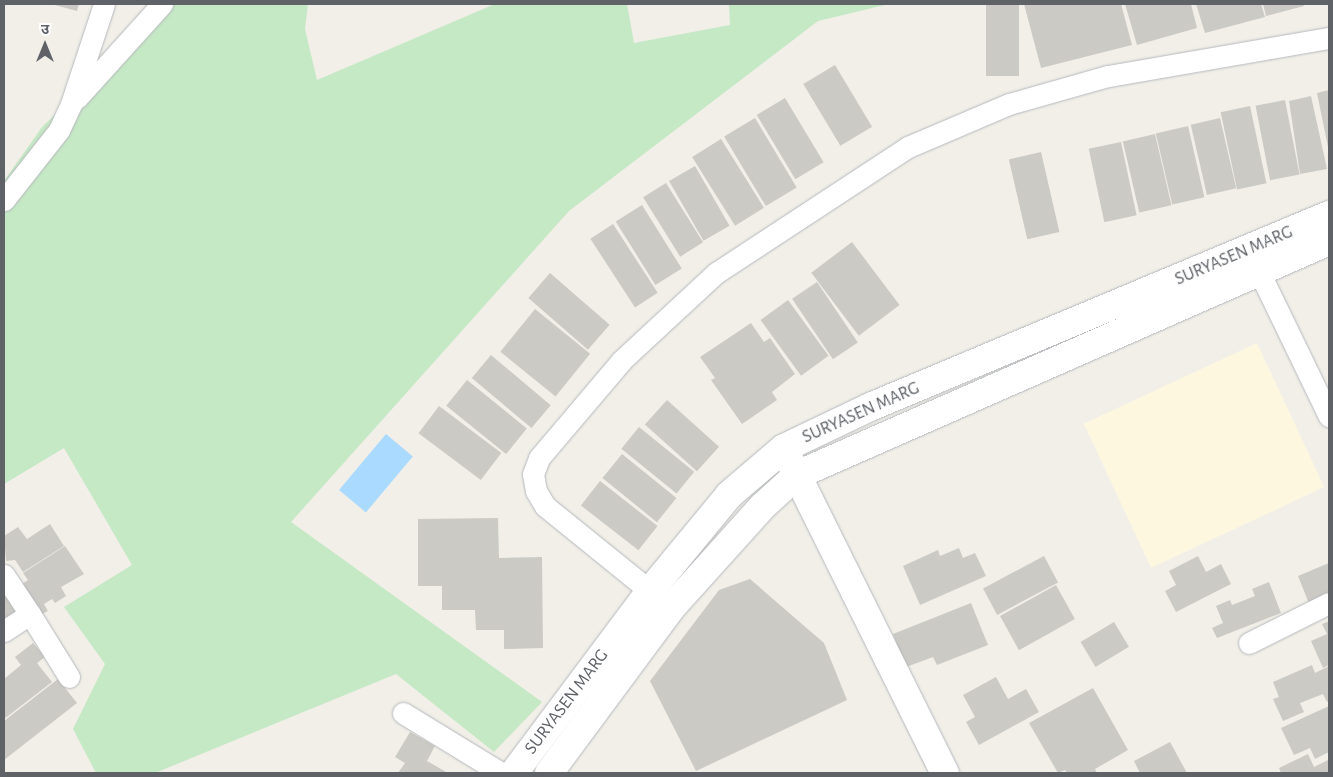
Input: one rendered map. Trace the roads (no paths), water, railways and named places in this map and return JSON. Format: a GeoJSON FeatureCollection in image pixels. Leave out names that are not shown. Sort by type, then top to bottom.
{"type":"FeatureCollection","features":[{"type":"Feature","properties":{"kind":"street"},"geometry":{"type":"LineString","coordinates":[[4,200],[38,160],[59,130],[72,104],[104,4]]}},
{"type":"Feature","properties":{"kind":"street"},"geometry":{"type":"LineString","coordinates":[[72,104],[162,4]]}},
{"type":"Feature","properties":{"kind":"street"},"geometry":{"type":"LineString","coordinates":[[650,591],[545,506],[536,491],[533,474],[539,458],[622,360],[716,274],[908,147],[1008,104],[1108,76],[1329,38]]}},
{"type":"Feature","properties":{"kind":"street","name":"SURYASEN MARG"},"geometry":{"type":"LineString","coordinates":[[549,773],[672,607],[763,506],[797,474],[1254,262],[1329,215]]}},
{"type":"Feature","properties":{"kind":"street","name":"SURYASEN MARG"},"geometry":{"type":"LineString","coordinates":[[514,773],[650,591],[729,495],[784,448],[870,407],[1254,262],[1329,241]]}},
{"type":"Feature","properties":{"kind":"street"},"geometry":{"type":"LineString","coordinates":[[1254,262],[1329,416]]}},
{"type":"Feature","properties":{"kind":"street"},"geometry":{"type":"LineString","coordinates":[[784,448],[945,773]]}},
{"type":"Feature","properties":{"kind":"street"},"geometry":{"type":"LineString","coordinates":[[4,575],[70,677]]}},
{"type":"Feature","properties":{"kind":"street"},"geometry":{"type":"LineString","coordinates":[[1249,643],[1329,603]]}},
{"type":"Feature","properties":{"kind":"street"},"geometry":{"type":"LineString","coordinates":[[4,631],[30,614]]}},
{"type":"Feature","properties":{"kind":"street"},"geometry":{"type":"LineString","coordinates":[[403,713],[501,773]]}},
{"type":"Feature","properties":{"kind":"water"},"geometry":{"type":"Polygon","coordinates":[[[386,434],[413,456],[366,512],[339,490],[386,434]]]}}]}
